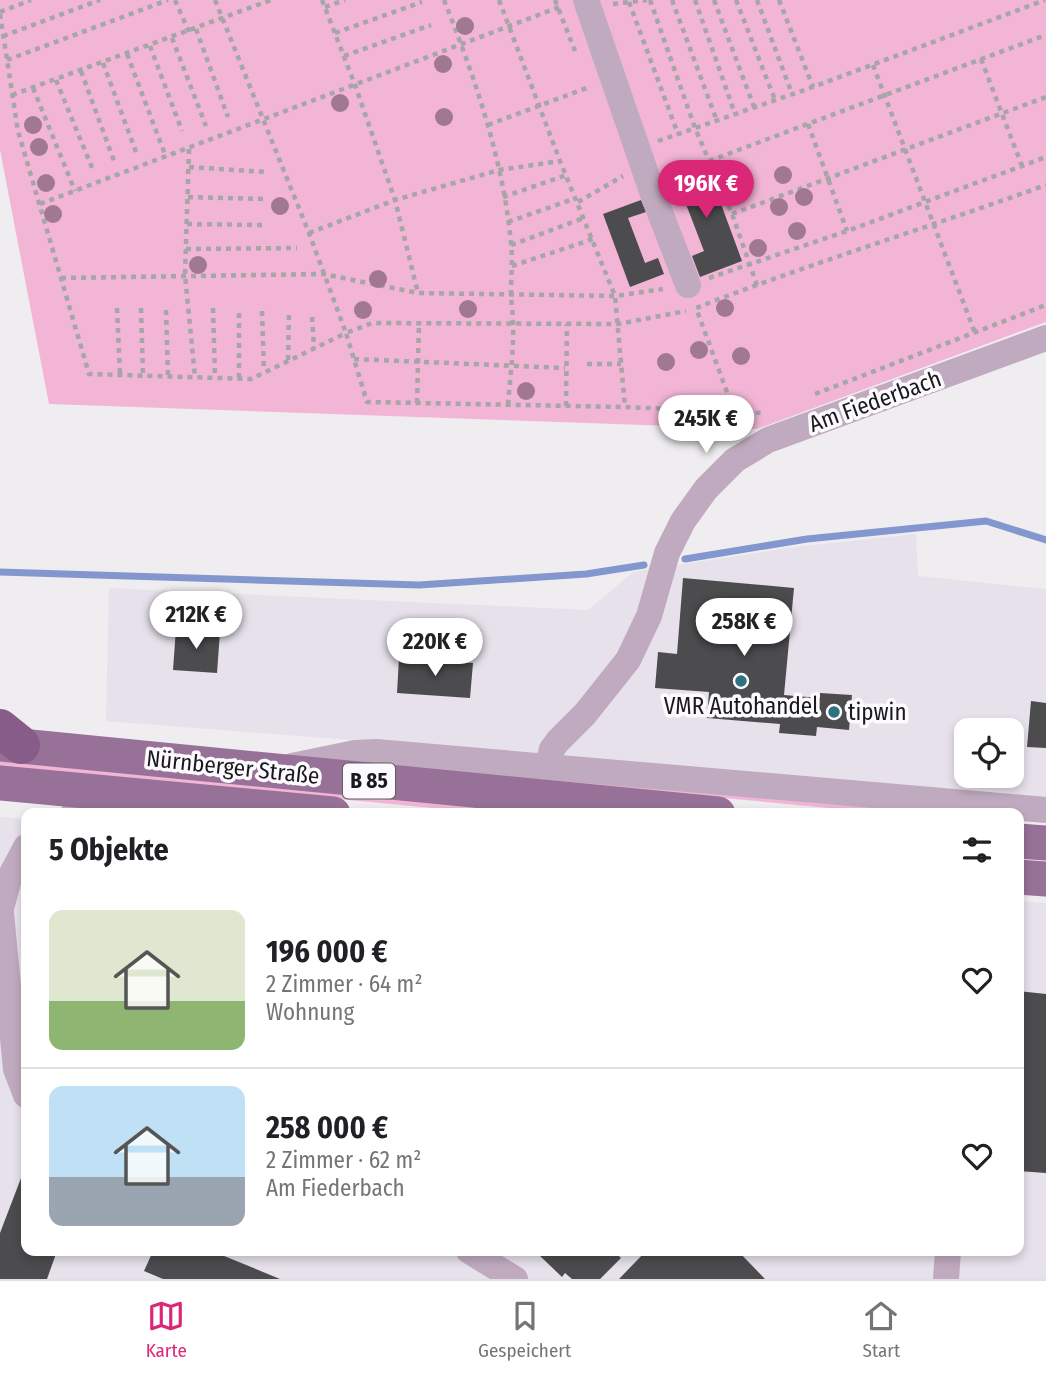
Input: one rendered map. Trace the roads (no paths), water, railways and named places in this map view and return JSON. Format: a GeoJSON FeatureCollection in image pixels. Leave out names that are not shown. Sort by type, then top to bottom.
{"type":"FeatureCollection","features":[{"type":"Feature","properties":{"kind":"main road","name":"Nürnberger Straße"},"geometry":{"type":"LineString","coordinates":[[7,739],[271,771],[656,808]]}},
{"type":"Feature","properties":{"kind":"main road","name":"Nürnberger Straße"},"geometry":{"type":"LineString","coordinates":[[0,783],[268,808]]}},
{"type":"Feature","properties":{"kind":"main road"},"geometry":{"type":"LineString","coordinates":[[1024,842],[1046,844]]}},
{"type":"Feature","properties":{"kind":"main road"},"geometry":{"type":"LineString","coordinates":[[1024,877],[1046,879]]}},
{"type":"Feature","properties":{"kind":"street"},"geometry":{"type":"LineString","coordinates":[[594,3],[654,197],[692,297]]}},
{"type":"Feature","properties":{"kind":"street","name":"Am Fiederbach"},"geometry":{"type":"LineString","coordinates":[[548,766],[552,749],[558,740],[584,714],[628,660],[649,616],[667,553],[683,521],[706,489],[736,460],[768,440],[1046,338]]}},
{"type":"Feature","properties":{"kind":"street"},"geometry":{"type":"LineString","coordinates":[[271,771],[329,757],[376,752],[1023,808]]}},
{"type":"Feature","properties":{"kind":"street"},"geometry":{"type":"LineString","coordinates":[[90,808],[149,797]]}},
{"type":"Feature","properties":{"kind":"street"},"geometry":{"type":"LineString","coordinates":[[1024,808],[1046,810]]}},
{"type":"Feature","properties":{"kind":"street"},"geometry":{"type":"LineString","coordinates":[[16,1088],[1,906],[9,879],[21,856]]}},
{"type":"Feature","properties":{"kind":"street"},"geometry":{"type":"LineString","coordinates":[[476,1256],[515,1279]]}},
{"type":"Feature","properties":{"kind":"street"},"geometry":{"type":"LineString","coordinates":[[946,1279],[948,1256]]}},
{"type":"Feature","properties":{"kind":"waterway"},"geometry":{"type":"LineString","coordinates":[[685,559],[807,539],[986,521],[1046,540]]}},
{"type":"Feature","properties":{"kind":"waterway"},"geometry":{"type":"LineString","coordinates":[[0,572],[419,585],[586,574],[644,565]]}},
{"type":"Feature","properties":{"kind":"place","name":"VMR Autohandel"},"geometry":{"type":"Point","coordinates":[741,681]}},
{"type":"Feature","properties":{"kind":"place","name":"tipwin"},"geometry":{"type":"Point","coordinates":[834,712]}}]}
